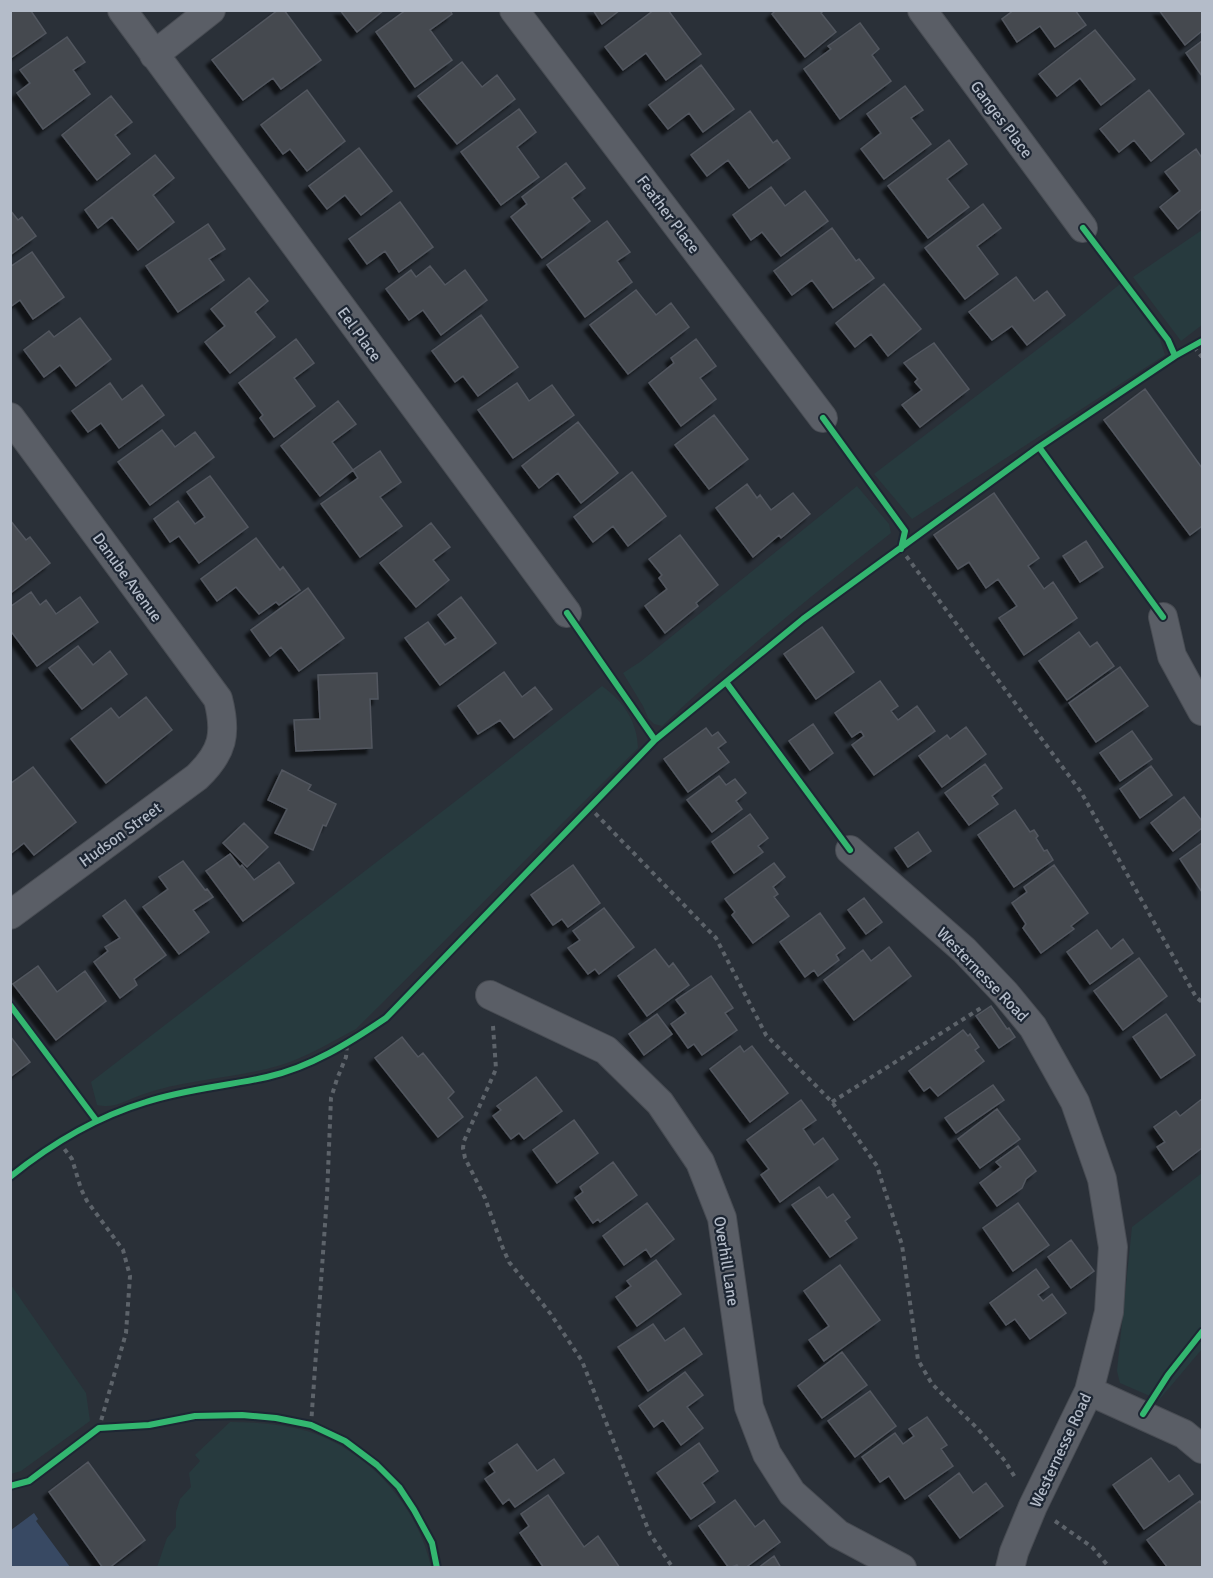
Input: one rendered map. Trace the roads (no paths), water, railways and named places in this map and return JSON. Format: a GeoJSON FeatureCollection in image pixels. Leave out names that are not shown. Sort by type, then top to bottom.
{"type":"FeatureCollection","features":[{"type":"Feature","properties":{"kind":"street","name":"Eel Place"},"geometry":{"type":"LineString","coordinates":[[122,10],[567,613]]}},
{"type":"Feature","properties":{"kind":"street"},"geometry":{"type":"LineString","coordinates":[[154,55],[212,10]]}},
{"type":"Feature","properties":{"kind":"street","name":"Feather Place"},"geometry":{"type":"LineString","coordinates":[[514,10],[824,418]]}},
{"type":"Feature","properties":{"kind":"street","name":"Ganges Place"},"geometry":{"type":"LineString","coordinates":[[922,10],[1083,228]]}},
{"type":"Feature","properties":{"kind":"street","name":"Danube Avenue"},"geometry":{"type":"LineString","coordinates":[[10,417],[218,699],[223,735],[220,745]]}},
{"type":"Feature","properties":{"kind":"street"},"geometry":{"type":"LineString","coordinates":[[1163,617],[1172,656],[1203,711]]}},
{"type":"Feature","properties":{"kind":"street","name":"Hudson Street"},"geometry":{"type":"LineString","coordinates":[[10,915],[197,777],[209,765],[220,745]]}},
{"type":"Feature","properties":{"kind":"street","name":"Westernesse Road"},"geometry":{"type":"LineString","coordinates":[[850,850],[964,950],[1034,1027],[1076,1102],[1102,1179],[1113,1247],[1109,1312],[1089,1391],[1033,1506],[1010,1568]]}},
{"type":"Feature","properties":{"kind":"street","name":"Overhill Lane"},"geometry":{"type":"LineString","coordinates":[[490,995],[606,1050],[660,1103],[700,1162],[722,1218],[749,1407],[767,1454],[792,1493],[838,1534],[902,1568]]}},
{"type":"Feature","properties":{"kind":"street"},"geometry":{"type":"LineString","coordinates":[[1089,1391],[1184,1434],[1203,1449]]}},
{"type":"Feature","properties":{"kind":"water"},"geometry":{"type":"Polygon","coordinates":[[[34,1513],[38,1519],[36,1521],[70,1567],[11,1567],[11,1530],[34,1513]]]}}]}
